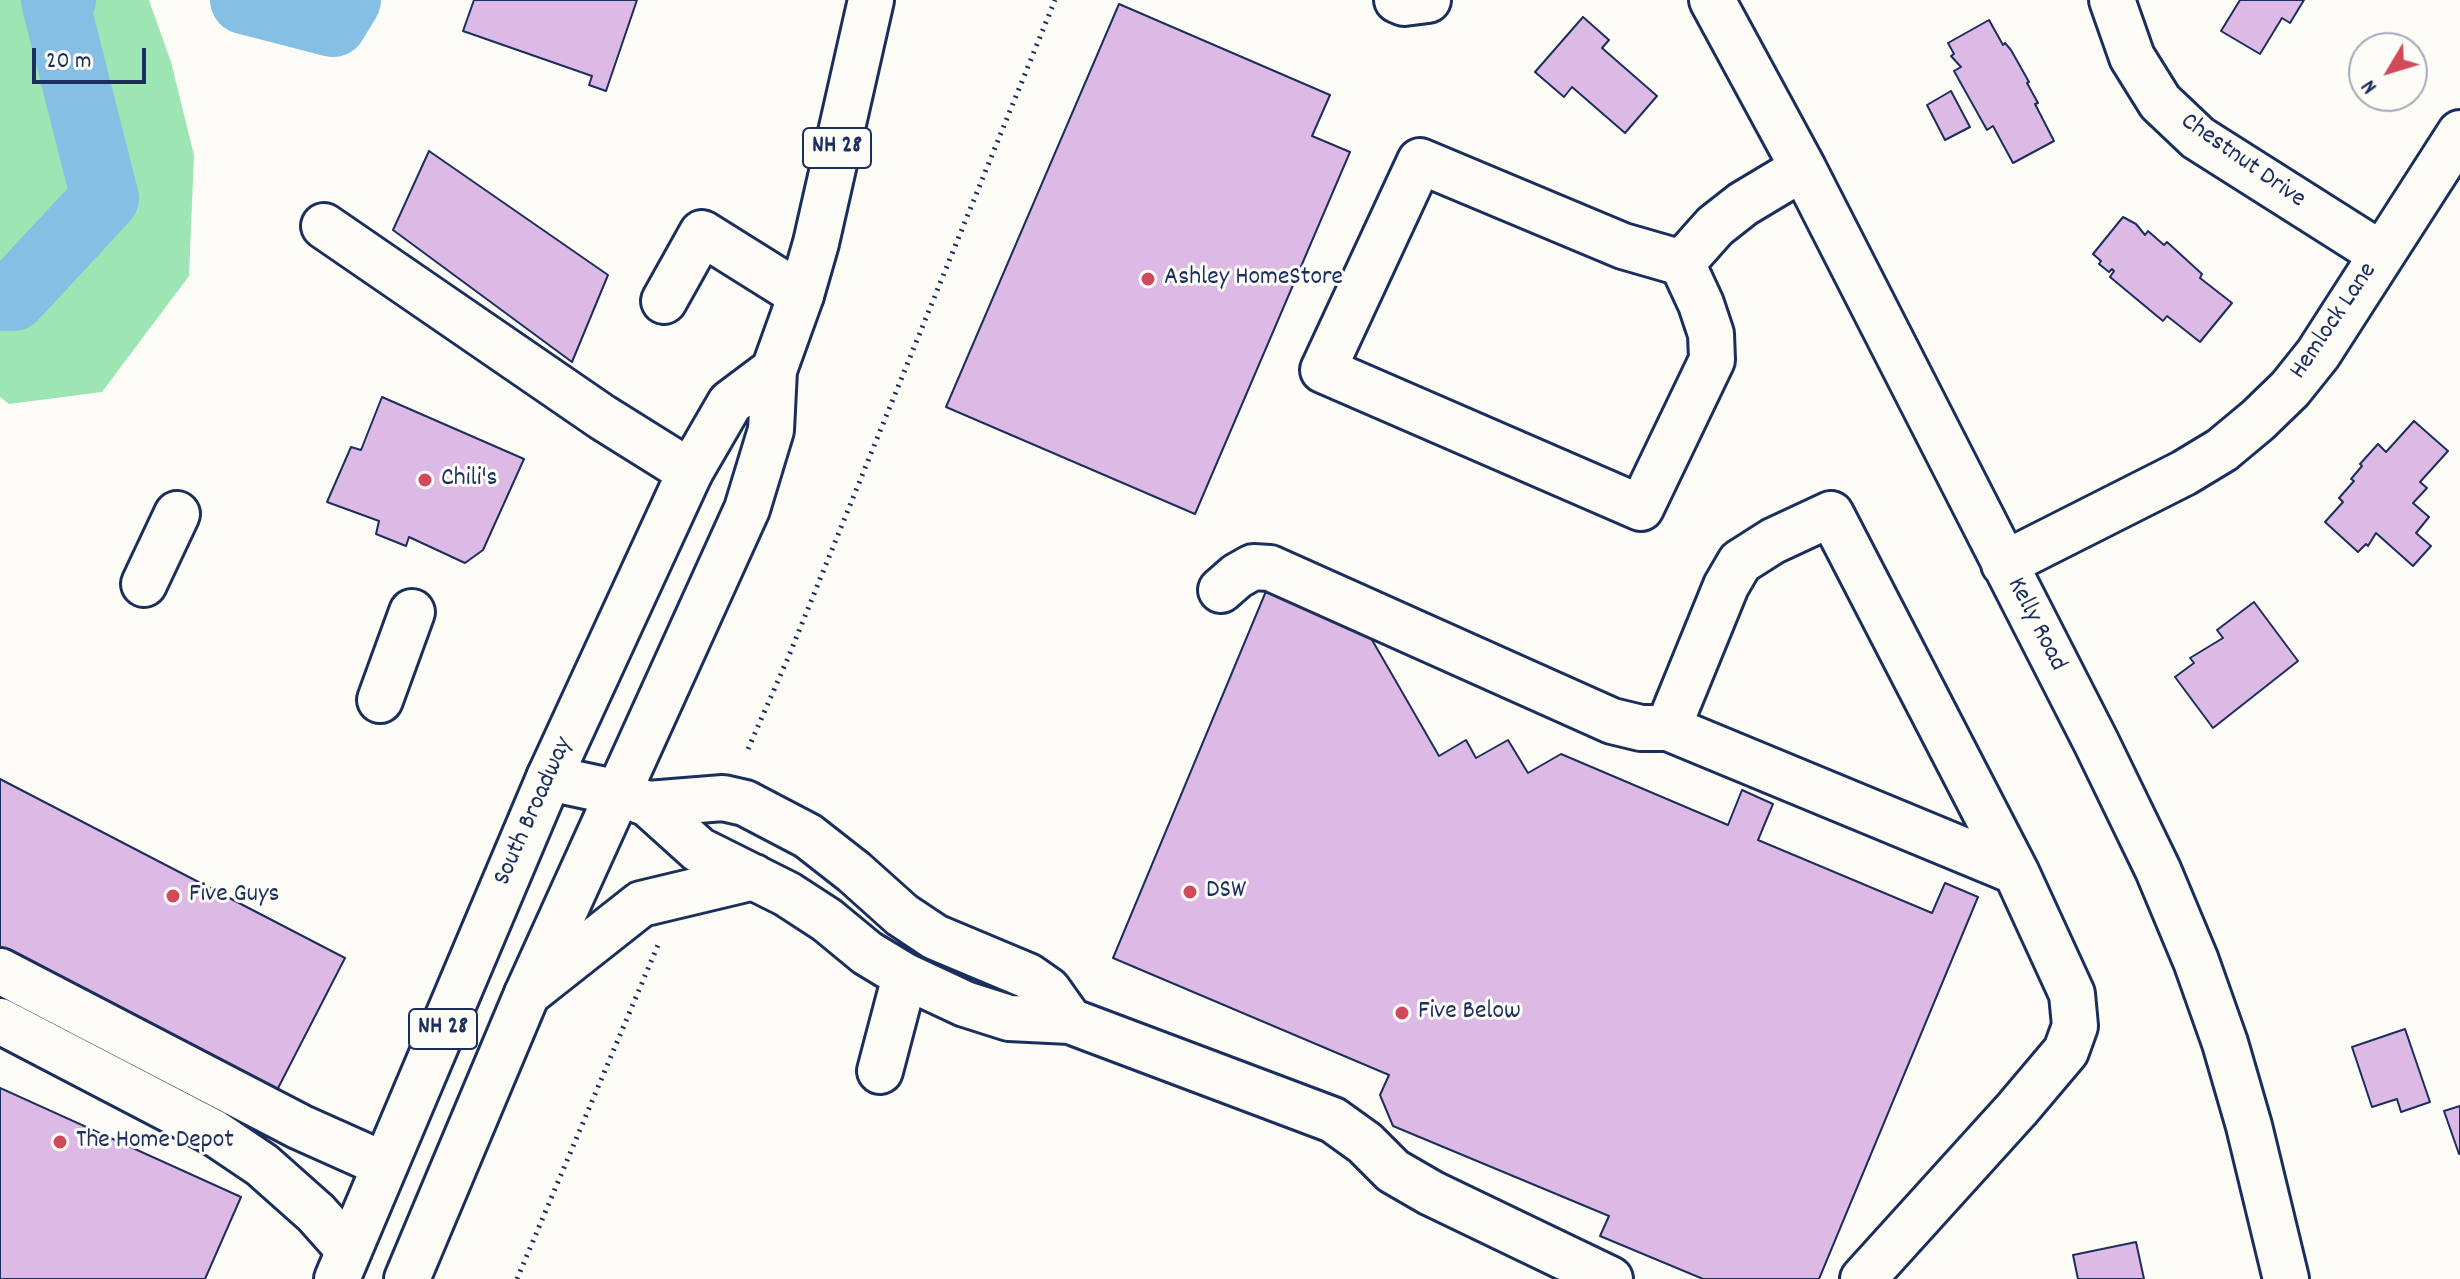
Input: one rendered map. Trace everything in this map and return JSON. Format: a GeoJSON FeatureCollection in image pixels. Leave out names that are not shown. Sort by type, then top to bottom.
{"type":"FeatureCollection","features":[{"type":"Feature","properties":{"kind":"street","name":"NH 28"},"geometry":{"type":"LineString","coordinates":[[407,1279],[527,994],[633,799],[747,509],[771,430],[774,370],[816,243],[871,0]]}},
{"type":"Feature","properties":{"kind":"street"},"geometry":{"type":"LineString","coordinates":[[1397,0],[1404,3],[1428,0]]}},
{"type":"Feature","properties":{"kind":"street","name":"Kelly Road"},"geometry":{"type":"LineString","coordinates":[[1712,0],[1803,168],[2096,742],[2158,870],[2196,961],[2249,1126],[2286,1279]]}},
{"type":"Feature","properties":{"kind":"street","name":"Chestnut Drive"},"geometry":{"type":"LineString","coordinates":[[2112,0],[2132,57],[2160,102],[2188,129],[2381,254]]}},
{"type":"Feature","properties":{"kind":"street","name":"Hemlock Lane"},"geometry":{"type":"LineString","coordinates":[[2004,564],[2184,473],[2222,450],[2258,420],[2290,389],[2318,354],[2460,133]]}},
{"type":"Feature","properties":{"kind":"street"},"geometry":{"type":"LineString","coordinates":[[1420,161],[1623,246],[1682,263],[1711,334],[1712,360],[1641,508],[1323,370],[1420,161]]}},
{"type":"Feature","properties":{"kind":"street"},"geometry":{"type":"LineString","coordinates":[[1682,263],[1715,226],[1743,204],[1803,168]]}},
{"type":"Feature","properties":{"kind":"street"},"geometry":{"type":"LineString","coordinates":[[324,226],[602,417],[690,472]]}},
{"type":"Feature","properties":{"kind":"street"},"geometry":{"type":"LineString","coordinates":[[664,301],[702,233],[801,295]]}},
{"type":"Feature","properties":{"kind":"street","name":"South Broadway"},"geometry":{"type":"LineString","coordinates":[[343,1264],[549,778],[690,472],[730,403],[774,370]]}},
{"type":"Feature","properties":{"kind":"street"},"geometry":{"type":"LineString","coordinates":[[144,584],[177,514]]}},
{"type":"Feature","properties":{"kind":"street"},"geometry":{"type":"LineString","coordinates":[[1668,728],[1726,586],[1740,562],[1773,541],[1831,514],[2016,872],[2072,994],[2075,1026],[2066,1051],[1863,1279]]}},
{"type":"Feature","properties":{"kind":"street"},"geometry":{"type":"LineString","coordinates":[[1221,590],[1253,567],[1270,568],[1612,721],[1641,728],[1668,728],[2016,872]]}},
{"type":"Feature","properties":{"kind":"street"},"geometry":{"type":"LineString","coordinates":[[380,700],[412,612]]}},
{"type":"Feature","properties":{"kind":"street"},"geometry":{"type":"LineString","coordinates":[[549,778],[633,799],[723,798],[745,803],[808,836],[902,915],[935,937],[1028,976],[1048,990],[1070,1021]]}},
{"type":"Feature","properties":{"kind":"street"},"geometry":{"type":"LineString","coordinates":[[633,799],[699,850],[787,894],[827,920],[867,953],[905,976],[965,1004],[1009,1018],[1070,1021],[1333,1120],[1365,1143],[1393,1171],[1431,1193],[1610,1279]]}},
{"type":"Feature","properties":{"kind":"street"},"geometry":{"type":"LineString","coordinates":[[527,994],[641,904],[754,877]]}},
{"type":"Feature","properties":{"kind":"street"},"geometry":{"type":"LineString","coordinates":[[0,971],[300,1127],[385,1165]]}},
{"type":"Feature","properties":{"kind":"street"},"geometry":{"type":"LineString","coordinates":[[880,1071],[905,976]]}},
{"type":"Feature","properties":{"kind":"street"},"geometry":{"type":"LineString","coordinates":[[0,1021],[213,1132],[262,1165],[316,1213],[343,1264]]}},
{"type":"Feature","properties":{"kind":"path"},"geometry":{"type":"LineString","coordinates":[[748,749],[788,658],[1055,0]]}},
{"type":"Feature","properties":{"kind":"path"},"geometry":{"type":"LineString","coordinates":[[517,1279],[679,894]]}},
{"type":"Feature","properties":{"kind":"green space"},"geometry":{"type":"Polygon","coordinates":[[[0,0],[149,0],[171,62],[194,155],[189,276],[102,392],[9,404],[0,397],[0,0]]]}},
{"type":"Feature","properties":{"kind":"building"},"geometry":{"type":"Polygon","coordinates":[[[474,0],[637,0],[606,91],[589,85],[592,76],[463,31],[474,0]]]}},
{"type":"Feature","properties":{"kind":"building"},"geometry":{"type":"Polygon","coordinates":[[[2240,0],[2304,0],[2290,23],[2282,18],[2260,54],[2221,31],[2240,0]]]}},
{"type":"Feature","properties":{"kind":"building","name":"Ashley HomeStore"},"geometry":{"type":"Polygon","coordinates":[[[1119,4],[1330,95],[1312,136],[1350,152],[1195,514],[946,407],[1119,4]]]}},
{"type":"Feature","properties":{"kind":"building"},"geometry":{"type":"Polygon","coordinates":[[[1583,17],[1609,40],[1602,48],[1657,96],[1625,133],[1572,87],[1564,97],[1535,72],[1583,17]]]}},
{"type":"Feature","properties":{"kind":"building"},"geometry":{"type":"Polygon","coordinates":[[[1989,20],[2029,82],[2038,103],[2035,104],[2054,141],[2013,163],[1993,126],[1987,130],[1954,71],[1961,67],[1951,56],[1954,54],[1948,43],[1989,20]]]}},
{"type":"Feature","properties":{"kind":"building"},"geometry":{"type":"Polygon","coordinates":[[[1951,91],[1970,127],[1945,140],[1927,105],[1951,91]]]}},
{"type":"Feature","properties":{"kind":"building"},"geometry":{"type":"Polygon","coordinates":[[[429,151],[608,275],[572,362],[393,230],[429,151]]]}},
{"type":"Feature","properties":{"kind":"building"},"geometry":{"type":"Polygon","coordinates":[[[2123,217],[2136,224],[2145,235],[2148,231],[2164,245],[2167,242],[2202,274],[2200,278],[2232,303],[2200,342],[2167,316],[2163,321],[2110,277],[2114,271],[2112,269],[2109,272],[2099,264],[2101,261],[2093,254],[2123,217]]]}},
{"type":"Feature","properties":{"kind":"building","name":"Chili's"},"geometry":{"type":"Polygon","coordinates":[[[382,397],[524,459],[483,550],[465,563],[409,537],[406,546],[376,534],[379,521],[327,502],[351,447],[361,450],[382,397]]]}},
{"type":"Feature","properties":{"kind":"building"},"geometry":{"type":"Polygon","coordinates":[[[2414,421],[2448,451],[2420,482],[2427,488],[2413,503],[2429,517],[2416,533],[2431,546],[2413,566],[2376,533],[2368,546],[2366,544],[2358,552],[2325,522],[2343,502],[2339,498],[2354,481],[2351,479],[2362,466],[2360,464],[2378,444],[2386,452],[2414,421]]]}},
{"type":"Feature","properties":{"kind":"building"},"geometry":{"type":"Polygon","coordinates":[[[1269,584],[1364,626],[1439,756],[1466,740],[1476,758],[1508,740],[1528,773],[1561,754],[1728,825],[1742,790],[1773,804],[1758,840],[1932,913],[1945,883],[1978,897],[1819,1279],[1703,1279],[1600,1236],[1609,1216],[1393,1126],[1380,1095],[1389,1075],[1113,958],[1269,584]]]}},
{"type":"Feature","properties":{"kind":"building"},"geometry":{"type":"Polygon","coordinates":[[[2254,602],[2298,661],[2213,728],[2175,677],[2194,663],[2190,658],[2223,638],[2217,630],[2254,602]]]}},
{"type":"Feature","properties":{"kind":"building"},"geometry":{"type":"Polygon","coordinates":[[[0,779],[345,958],[275,1094],[0,951],[0,779]]]}},
{"type":"Feature","properties":{"kind":"building"},"geometry":{"type":"Polygon","coordinates":[[[2405,1029],[2430,1102],[2401,1112],[2397,1099],[2372,1107],[2352,1047],[2405,1029]]]}},
{"type":"Feature","properties":{"kind":"building","name":"The Home Depot"},"geometry":{"type":"Polygon","coordinates":[[[0,1088],[241,1197],[205,1279],[0,1279],[0,1088]]]}},
{"type":"Feature","properties":{"kind":"building"},"geometry":{"type":"Polygon","coordinates":[[[2460,1106],[2460,1154],[2459,1154],[2444,1111],[2460,1106]]]}},
{"type":"Feature","properties":{"kind":"building"},"geometry":{"type":"Polygon","coordinates":[[[2136,1242],[2144,1279],[2078,1279],[2073,1255],[2136,1242]]]}},
{"type":"Feature","properties":{"kind":"waterway"},"geometry":{"type":"LineString","coordinates":[[0,297],[13,297],[105,198],[55,1],[62,0]]}},
{"type":"Feature","properties":{"kind":"waterway"},"geometry":{"type":"LineString","coordinates":[[244,0],[333,23],[347,0]]}},
{"type":"Feature","properties":{"kind":"place","name":"Ashley HomeStore"},"geometry":{"type":"Point","coordinates":[1148,279]}},
{"type":"Feature","properties":{"kind":"place","name":"Chili's"},"geometry":{"type":"Point","coordinates":[425,480]}},
{"type":"Feature","properties":{"kind":"place","name":"DSW"},"geometry":{"type":"Point","coordinates":[1190,892]}},
{"type":"Feature","properties":{"kind":"place","name":"Five Guys"},"geometry":{"type":"Point","coordinates":[173,896]}},
{"type":"Feature","properties":{"kind":"place","name":"Five Below"},"geometry":{"type":"Point","coordinates":[1402,1013]}},
{"type":"Feature","properties":{"kind":"place","name":"The Home Depot"},"geometry":{"type":"Point","coordinates":[60,1142]}}]}
